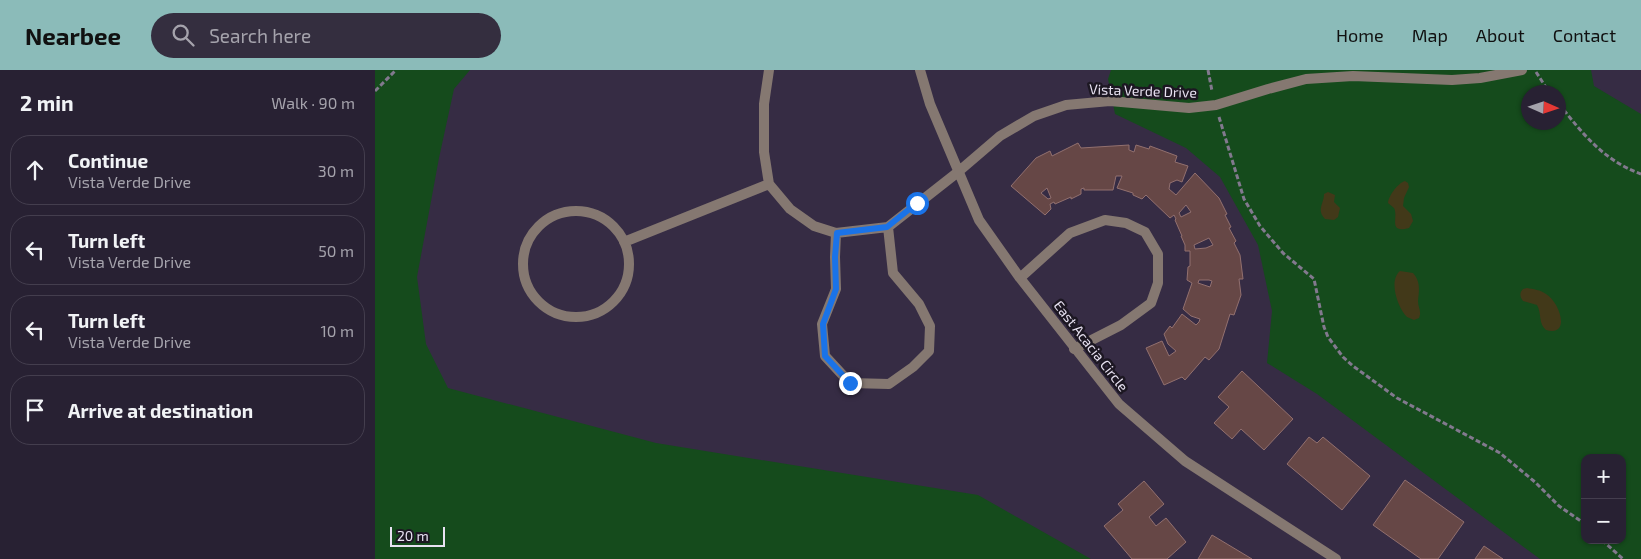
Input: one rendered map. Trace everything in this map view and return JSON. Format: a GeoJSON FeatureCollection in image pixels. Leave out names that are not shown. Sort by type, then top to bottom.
{"type":"FeatureCollection","features":[{"type":"Feature","properties":{"kind":"street"},"geometry":{"type":"LineString","coordinates":[[769,70],[765,104],[764,152],[769,184],[790,209],[814,226],[837,233],[887,227],[893,273],[919,304],[930,326],[929,351],[913,367],[889,384],[850,383],[825,356],[823,324],[836,289],[835,257],[837,233]]}},
{"type":"Feature","properties":{"kind":"street","name":"East Acacia Circle"},"geometry":{"type":"LineString","coordinates":[[920,70],[930,104],[979,220],[1074,349],[1119,404],[1185,462],[1336,559]]}},
{"type":"Feature","properties":{"kind":"street","name":"Vista Verde Drive"},"geometry":{"type":"LineString","coordinates":[[887,227],[1006,132],[1034,116],[1067,105],[1110,101],[1175,108],[1216,105],[1268,88],[1306,79],[1353,76],[1452,80],[1479,78],[1522,70]]}},
{"type":"Feature","properties":{"kind":"street"},"geometry":{"type":"LineString","coordinates":[[624,242],[769,184]]}},
{"type":"Feature","properties":{"kind":"street"},"geometry":{"type":"LineString","coordinates":[[582,211],[600,216],[614,227],[624,242],[629,258],[629,275],[622,292],[611,305],[597,314],[580,318],[563,316],[547,310],[534,298],[526,283],[523,265],[525,247],[534,231],[547,219],[564,212],[582,211]]}},
{"type":"Feature","properties":{"kind":"street"},"geometry":{"type":"LineString","coordinates":[[1020,278],[1070,233],[1105,220],[1126,223],[1145,232],[1158,254],[1158,283],[1151,303],[1121,325],[1074,349]]}},
{"type":"Feature","properties":{"kind":"path"},"geometry":{"type":"LineString","coordinates":[[375,91],[396,70]]}},
{"type":"Feature","properties":{"kind":"path"},"geometry":{"type":"LineString","coordinates":[[1208,70],[1210,84],[1244,199],[1255,220],[1271,240],[1283,253],[1314,279],[1324,327],[1328,337],[1343,357],[1397,398],[1500,453],[1529,477],[1559,506],[1581,521]]}},
{"type":"Feature","properties":{"kind":"path"},"geometry":{"type":"LineString","coordinates":[[1534,70],[1544,85]]}},
{"type":"Feature","properties":{"kind":"path"},"geometry":{"type":"LineString","coordinates":[[1566,112],[1599,150],[1624,168],[1641,174]]}},
{"type":"Feature","properties":{"kind":"path"},"geometry":{"type":"LineString","coordinates":[[1606,544],[1623,559]]}},
{"type":"Feature","properties":{"kind":"green space"},"geometry":{"type":"Polygon","coordinates":[[[375,70],[470,70],[454,89],[417,277],[426,344],[448,388],[656,443],[978,495],[1091,559],[375,559],[375,70]]]}},
{"type":"Feature","properties":{"kind":"green space"},"geometry":{"type":"Polygon","coordinates":[[[1111,70],[1591,70],[1594,86],[1641,114],[1641,559],[1540,559],[1317,394],[1267,363],[1272,311],[1258,245],[1220,177],[1186,148],[1115,114],[1108,79],[1111,70]]]}},
{"type":"Feature","properties":{"kind":"sand"},"geometry":{"type":"Polygon","coordinates":[[[1405,181],[1409,187],[1403,206],[1411,214],[1413,221],[1409,228],[1398,229],[1395,224],[1394,208],[1388,203],[1394,190],[1405,181]]]}},
{"type":"Feature","properties":{"kind":"sand"},"geometry":{"type":"Polygon","coordinates":[[[1328,192],[1335,195],[1334,202],[1340,208],[1338,217],[1334,220],[1325,219],[1321,213],[1324,194],[1328,192]]]}},
{"type":"Feature","properties":{"kind":"sand"},"geometry":{"type":"Polygon","coordinates":[[[1400,271],[1413,273],[1418,283],[1420,313],[1419,318],[1414,320],[1407,317],[1404,313],[1396,294],[1396,275],[1400,271]]]}},
{"type":"Feature","properties":{"kind":"sand"},"geometry":{"type":"Polygon","coordinates":[[[1527,288],[1542,292],[1551,298],[1561,317],[1559,328],[1554,331],[1546,330],[1541,321],[1537,305],[1523,301],[1521,298],[1522,290],[1527,288]]]}},
{"type":"Feature","properties":{"kind":"building"},"geometry":{"type":"Polygon","coordinates":[[[1078,143],[1081,148],[1129,145],[1129,150],[1134,152],[1136,145],[1149,149],[1150,146],[1177,156],[1175,162],[1188,166],[1182,182],[1177,180],[1170,183],[1169,189],[1176,195],[1195,173],[1219,198],[1227,214],[1225,215],[1231,227],[1229,228],[1236,241],[1234,243],[1240,255],[1243,279],[1239,279],[1241,295],[1234,315],[1230,314],[1219,349],[1209,360],[1205,357],[1185,380],[1182,377],[1164,385],[1146,348],[1162,341],[1169,356],[1176,351],[1168,344],[1164,334],[1170,326],[1172,328],[1182,314],[1196,325],[1200,319],[1191,316],[1183,309],[1192,283],[1187,280],[1188,267],[1190,266],[1190,251],[1185,251],[1185,245],[1174,215],[1170,218],[1146,195],[1142,199],[1133,195],[1133,193],[1117,188],[1122,176],[1116,176],[1113,190],[1081,189],[1081,194],[1071,199],[1071,197],[1055,204],[1054,202],[1050,204],[1051,209],[1045,215],[1011,186],[1036,158],[1050,151],[1052,156],[1078,143]],[[1047,188],[1041,193],[1048,199],[1051,198],[1047,188]],[[1186,205],[1179,213],[1181,217],[1191,212],[1186,205]],[[1209,238],[1194,245],[1195,249],[1213,245],[1209,238]],[[1199,280],[1198,283],[1210,287],[1212,281],[1199,280]]]}},
{"type":"Feature","properties":{"kind":"building"},"geometry":{"type":"Polygon","coordinates":[[[1242,371],[1293,419],[1264,450],[1241,429],[1232,439],[1214,423],[1229,407],[1218,397],[1242,371]]]}},
{"type":"Feature","properties":{"kind":"building"},"geometry":{"type":"Polygon","coordinates":[[[1309,437],[1317,443],[1323,437],[1370,476],[1342,510],[1287,464],[1309,437]]]}},
{"type":"Feature","properties":{"kind":"building"},"geometry":{"type":"Polygon","coordinates":[[[1405,480],[1464,522],[1438,559],[1421,559],[1373,525],[1405,480]]]}},
{"type":"Feature","properties":{"kind":"building"},"geometry":{"type":"Polygon","coordinates":[[[1144,481],[1164,504],[1149,517],[1156,526],[1166,518],[1186,542],[1167,559],[1132,559],[1104,526],[1123,510],[1118,504],[1144,481]]]}},
{"type":"Feature","properties":{"kind":"building"},"geometry":{"type":"Polygon","coordinates":[[[1212,535],[1252,559],[1198,559],[1212,535]]]}},
{"type":"Feature","properties":{"kind":"building"},"geometry":{"type":"Polygon","coordinates":[[[1484,546],[1503,559],[1475,559],[1484,546]]]}},
{"type":"Feature","properties":{"kind":"route"},"geometry":{"type":"LineString","coordinates":[[850,383],[825,356],[823,324],[836,289],[835,257],[837,233],[887,227],[917,203]]}}]}
